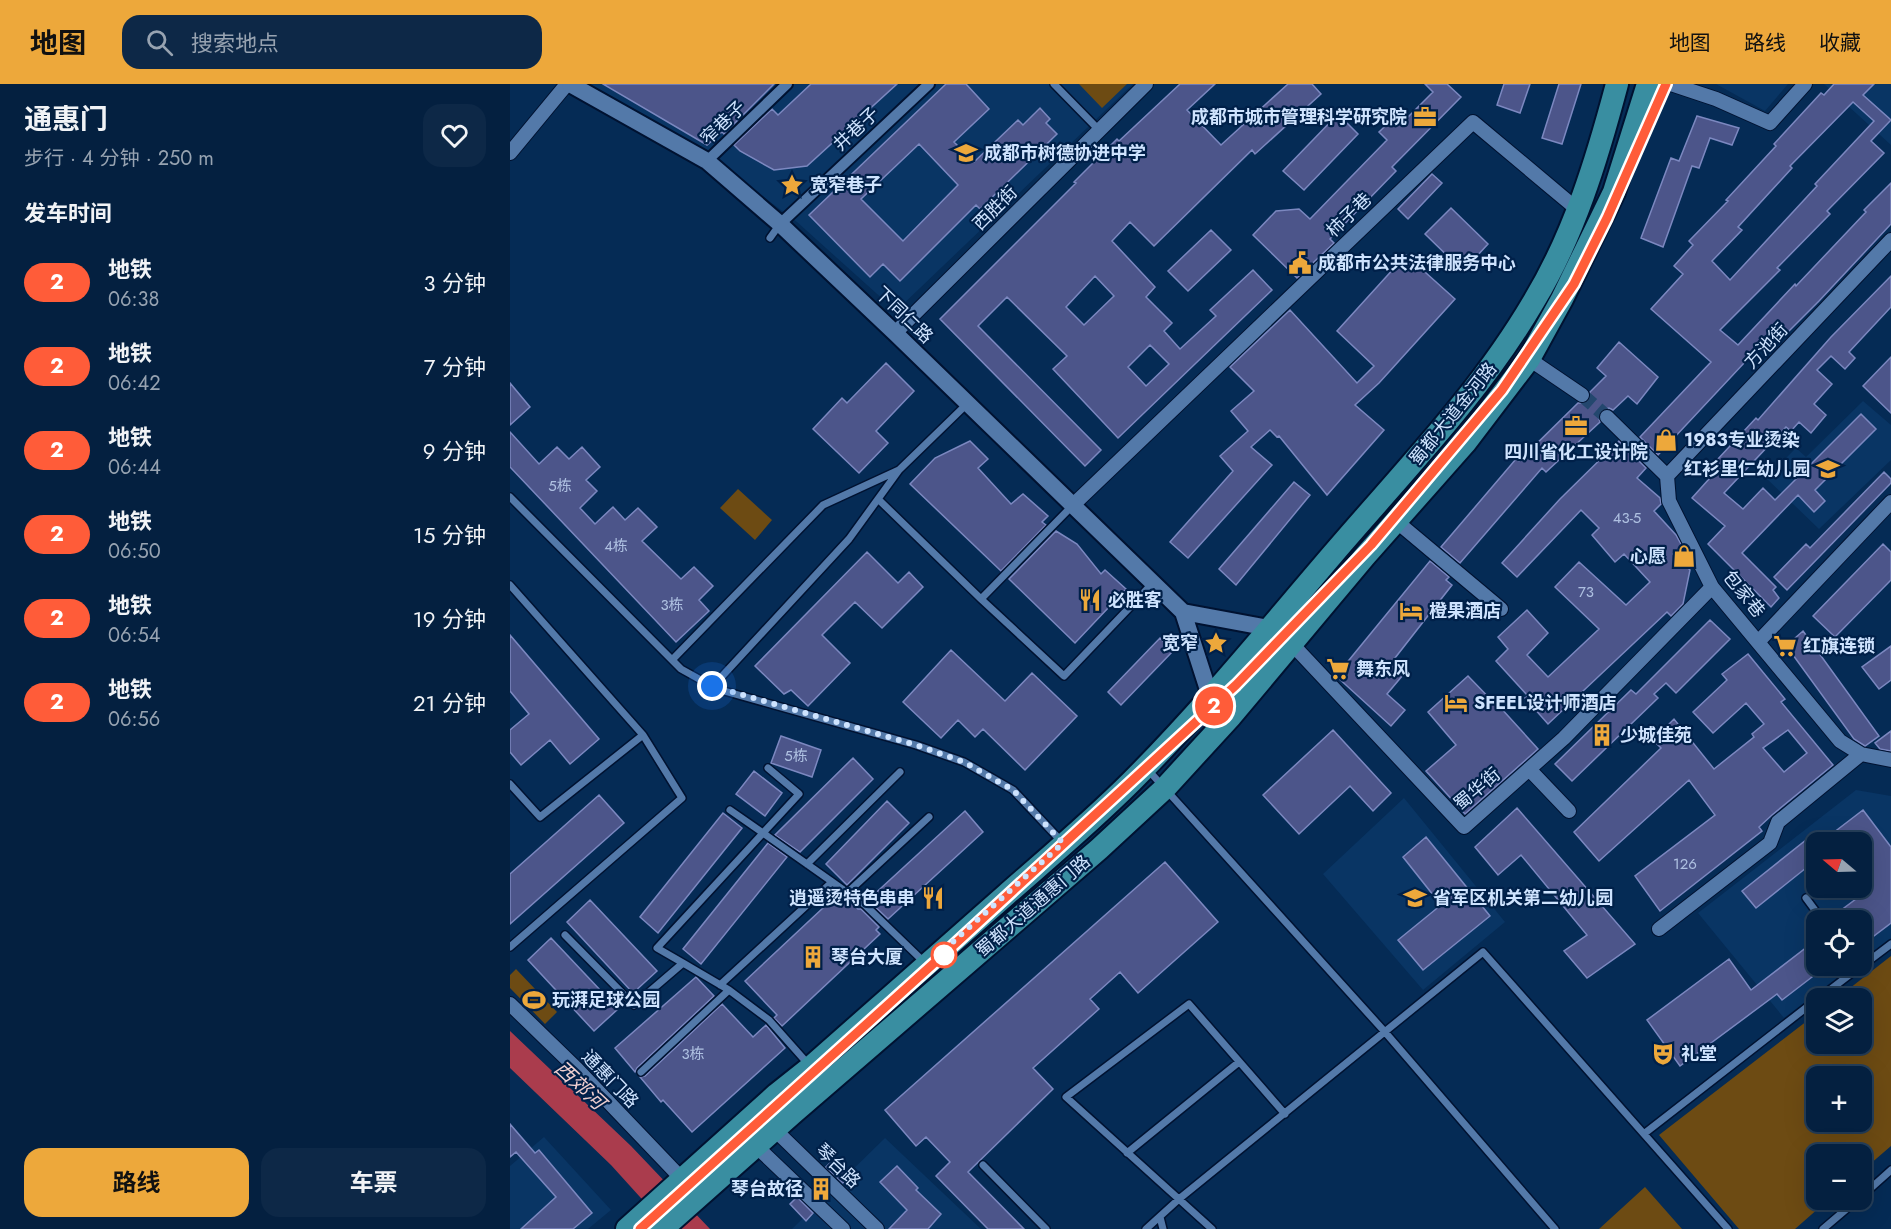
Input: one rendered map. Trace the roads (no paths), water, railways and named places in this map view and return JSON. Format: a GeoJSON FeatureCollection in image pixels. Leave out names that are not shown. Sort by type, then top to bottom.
{"type":"FeatureCollection","features":[{"type":"Feature","properties":{"kind":"main road","name":"蜀都大道金河路"},"geometry":{"type":"LineString","coordinates":[[1210,696],[1462,405],[1535,300],[1578,210],[1606,127],[1617,84]]}},
{"type":"Feature","properties":{"kind":"main road","name":"蜀都大道金河路"},"geometry":{"type":"LineString","coordinates":[[1292,644],[1396,521],[1466,443],[1529,359],[1562,299],[1614,192],[1648,84]]}},
{"type":"Feature","properties":{"kind":"main road"},"geometry":{"type":"LineString","coordinates":[[1231,716],[1269,628]]}},
{"type":"Feature","properties":{"kind":"main road","name":"蜀都大道通惠门路"},"geometry":{"type":"LineString","coordinates":[[662,1229],[774,1129],[1099,849],[1165,788],[1231,716],[1292,644]]}},
{"type":"Feature","properties":{"kind":"main road","name":"蜀都大道通惠门路"},"geometry":{"type":"LineString","coordinates":[[627,1229],[1063,843],[1145,767],[1210,696]]}},
{"type":"Feature","properties":{"kind":"street"},"geometry":{"type":"LineString","coordinates":[[510,153],[568,84]]}},
{"type":"Feature","properties":{"kind":"street","name":"下同仁路"},"geometry":{"type":"LineString","coordinates":[[568,84],[707,161],[775,231],[895,333],[1183,612],[1210,696]]}},
{"type":"Feature","properties":{"kind":"street","name":"窄巷子"},"geometry":{"type":"LineString","coordinates":[[707,161],[787,84]]}},
{"type":"Feature","properties":{"kind":"street","name":"井巷子"},"geometry":{"type":"LineString","coordinates":[[775,231],[929,84]]}},
{"type":"Feature","properties":{"kind":"street","name":"西胜街"},"geometry":{"type":"LineString","coordinates":[[895,333],[1146,84]]}},
{"type":"Feature","properties":{"kind":"street"},"geometry":{"type":"LineString","coordinates":[[1671,84],[1716,99],[1770,123],[1805,84]]}},
{"type":"Feature","properties":{"kind":"street","name":"柿子巷"},"geometry":{"type":"LineString","coordinates":[[1073,505],[1473,122],[1578,210]]}},
{"type":"Feature","properties":{"kind":"street","name":"方池街"},"geometry":{"type":"LineString","coordinates":[[1667,476],[1891,240]]}},
{"type":"Feature","properties":{"kind":"street"},"geometry":{"type":"LineString","coordinates":[[1529,359],[1582,395]]}},
{"type":"Feature","properties":{"kind":"street"},"geometry":{"type":"LineString","coordinates":[[1607,417],[1667,476]]}},
{"type":"Feature","properties":{"kind":"street","name":"包家巷"},"geometry":{"type":"LineString","coordinates":[[1667,476],[1669,501],[1712,587],[1840,741],[1861,754],[1891,760]]}},
{"type":"Feature","properties":{"kind":"street"},"geometry":{"type":"LineString","coordinates":[[1758,641],[1891,502]]}},
{"type":"Feature","properties":{"kind":"street"},"geometry":{"type":"LineString","coordinates":[[1396,521],[1501,609]]}},
{"type":"Feature","properties":{"kind":"street","name":"蜀华街"},"geometry":{"type":"LineString","coordinates":[[1269,628],[1292,644],[1464,827],[1564,738],[1712,587]]}},
{"type":"Feature","properties":{"kind":"street"},"geometry":{"type":"LineString","coordinates":[[1183,612],[1269,628]]}},
{"type":"Feature","properties":{"kind":"street"},"geometry":{"type":"LineString","coordinates":[[1659,930],[1770,843],[1778,822],[1861,754]]}},
{"type":"Feature","properties":{"kind":"street"},"geometry":{"type":"LineString","coordinates":[[1529,769],[1569,811]]}},
{"type":"Feature","properties":{"kind":"street","name":"通惠门路"},"geometry":{"type":"LineString","coordinates":[[510,1004],[577,1069],[683,1180]]}},
{"type":"Feature","properties":{"kind":"street","name":"琴台路"},"geometry":{"type":"LineString","coordinates":[[774,1129],[877,1229]]}},
{"type":"Feature","properties":{"kind":"street"},"geometry":{"type":"LineString","coordinates":[[756,1146],[843,1229]]}},
{"type":"Feature","properties":{"kind":"lane"},"geometry":{"type":"LineString","coordinates":[[1054,84],[1099,130]]}},
{"type":"Feature","properties":{"kind":"lane"},"geometry":{"type":"LineString","coordinates":[[712,686],[849,539],[899,470],[968,403]]}},
{"type":"Feature","properties":{"kind":"lane"},"geometry":{"type":"LineString","coordinates":[[672,660],[824,505],[899,470]]}},
{"type":"Feature","properties":{"kind":"lane"},"geometry":{"type":"LineString","coordinates":[[510,497],[681,669],[712,686],[916,745],[964,762],[1013,790],[1063,843]]}},
{"type":"Feature","properties":{"kind":"lane"},"geometry":{"type":"LineString","coordinates":[[878,499],[1064,676],[1153,583]]}},
{"type":"Feature","properties":{"kind":"lane"},"geometry":{"type":"LineString","coordinates":[[981,599],[1073,505]]}},
{"type":"Feature","properties":{"kind":"lane"},"geometry":{"type":"LineString","coordinates":[[510,585],[643,735],[682,798],[510,947]]}},
{"type":"Feature","properties":{"kind":"lane"},"geometry":{"type":"LineString","coordinates":[[510,784],[540,817],[643,735]]}},
{"type":"Feature","properties":{"kind":"lane"},"geometry":{"type":"LineString","coordinates":[[1145,767],[1385,1032],[1555,1229]]}},
{"type":"Feature","properties":{"kind":"lane"},"geometry":{"type":"LineString","coordinates":[[768,768],[799,794],[657,948],[729,990],[769,1020],[811,1067]]}},
{"type":"Feature","properties":{"kind":"lane"},"geometry":{"type":"LineString","coordinates":[[807,864],[900,772]]}},
{"type":"Feature","properties":{"kind":"lane"},"geometry":{"type":"LineString","coordinates":[[730,810],[865,905],[927,965]]}},
{"type":"Feature","properties":{"kind":"lane"},"geometry":{"type":"LineString","coordinates":[[847,893],[929,817]]}},
{"type":"Feature","properties":{"kind":"lane"},"geometry":{"type":"LineString","coordinates":[[720,985],[832,882]]}},
{"type":"Feature","properties":{"kind":"lane"},"geometry":{"type":"LineString","coordinates":[[1806,898],[1815,910]]}},
{"type":"Feature","properties":{"kind":"lane"},"geometry":{"type":"LineString","coordinates":[[565,935],[634,1005],[682,963]]}},
{"type":"Feature","properties":{"kind":"lane"},"geometry":{"type":"LineString","coordinates":[[1872,958],[1891,944]]}},
{"type":"Feature","properties":{"kind":"lane"},"geometry":{"type":"LineString","coordinates":[[1146,1229],[1179,1199],[1483,952],[1645,1132],[1728,1229]]}},
{"type":"Feature","properties":{"kind":"lane"},"geometry":{"type":"LineString","coordinates":[[1832,988],[1848,976]]}},
{"type":"Feature","properties":{"kind":"lane"},"geometry":{"type":"LineString","coordinates":[[641,1072],[729,990]]}},
{"type":"Feature","properties":{"kind":"lane"},"geometry":{"type":"LineString","coordinates":[[1212,1229],[1066,1097],[1189,1004],[1285,1114]]}},
{"type":"Feature","properties":{"kind":"lane"},"geometry":{"type":"LineString","coordinates":[[1645,1132],[1806,1008]]}},
{"type":"Feature","properties":{"kind":"lane"},"geometry":{"type":"LineString","coordinates":[[1127,1153],[1239,1062]]}},
{"type":"Feature","properties":{"kind":"lane"},"geometry":{"type":"LineString","coordinates":[[983,1165],[1046,1229]]}},
{"type":"Feature","properties":{"kind":"lane"},"geometry":{"type":"LineString","coordinates":[[1872,1187],[1891,1170]]}},
{"type":"Feature","properties":{"kind":"lane"},"geometry":{"type":"LineString","coordinates":[[1823,1229],[1845,1210]]}},
{"type":"Feature","properties":{"kind":"lane"},"geometry":{"type":"LineString","coordinates":[[1160,1217],[1163,1229]]}},
{"type":"Feature","properties":{"kind":"tunnel"},"geometry":{"type":"LineString","coordinates":[[1582,395],[1607,417]]}},
{"type":"Feature","properties":{"kind":"metro line","name":"2"},"geometry":{"type":"LineString","coordinates":[[640,1229],[943,955],[1236,685],[1371,545],[1502,390],[1574,284],[1640,147],[1666,84]]}},
{"type":"Feature","properties":{"kind":"place","name":"成都市城市管理科学研究院"},"geometry":{"type":"Point","coordinates":[1425,117]}},
{"type":"Feature","properties":{"kind":"place","name":"成都市树德协进中学"},"geometry":{"type":"Point","coordinates":[966,153]}},
{"type":"Feature","properties":{"kind":"place","name":"宽窄巷子"},"geometry":{"type":"Point","coordinates":[792,185]}},
{"type":"Feature","properties":{"kind":"place","name":"成都市公共法律服务中心"},"geometry":{"type":"Point","coordinates":[1300,263]}},
{"type":"Feature","properties":{"kind":"place","name":"四川省化工设计院"},"geometry":{"type":"Point","coordinates":[1576,426]}},
{"type":"Feature","properties":{"kind":"place","name":"1983专业烫染"},"geometry":{"type":"Point","coordinates":[1666,440]}},
{"type":"Feature","properties":{"kind":"place","name":"红衫里仁幼儿园"},"geometry":{"type":"Point","coordinates":[1828,469]}},
{"type":"Feature","properties":{"kind":"place","name":"心愿"},"geometry":{"type":"Point","coordinates":[1684,556]}},
{"type":"Feature","properties":{"kind":"place","name":"必胜客"},"geometry":{"type":"Point","coordinates":[1090,600]}},
{"type":"Feature","properties":{"kind":"place","name":"橙果酒店"},"geometry":{"type":"Point","coordinates":[1411,611]}},
{"type":"Feature","properties":{"kind":"place","name":"宽窄"},"geometry":{"type":"Point","coordinates":[1216,643]}},
{"type":"Feature","properties":{"kind":"place","name":"红旗连锁"},"geometry":{"type":"Point","coordinates":[1785,646]}},
{"type":"Feature","properties":{"kind":"place","name":"舞东风"},"geometry":{"type":"Point","coordinates":[1338,669]}},
{"type":"Feature","properties":{"kind":"place","name":"SFEEL设计师酒店"},"geometry":{"type":"Point","coordinates":[1456,703]}},
{"type":"Feature","properties":{"kind":"place","name":"少城佳苑"},"geometry":{"type":"Point","coordinates":[1602,735]}},
{"type":"Feature","properties":{"kind":"place","name":"逍遥烫特色串串"},"geometry":{"type":"Point","coordinates":[933,898]}},
{"type":"Feature","properties":{"kind":"place","name":"省军区机关第二幼儿园"},"geometry":{"type":"Point","coordinates":[1415,898]}},
{"type":"Feature","properties":{"kind":"place","name":"琴台大厦"},"geometry":{"type":"Point","coordinates":[813,957]}},
{"type":"Feature","properties":{"kind":"place","name":"玩湃足球公园"},"geometry":{"type":"Point","coordinates":[534,1000]}},
{"type":"Feature","properties":{"kind":"place","name":"礼堂"},"geometry":{"type":"Point","coordinates":[1663,1054]}},
{"type":"Feature","properties":{"kind":"place","name":"琴台故径"},"geometry":{"type":"Point","coordinates":[821,1189]}},
{"type":"Feature","properties":{"kind":"water label","name":"西郊河"},"geometry":{"type":"Point","coordinates":[580,1085]}}]}
